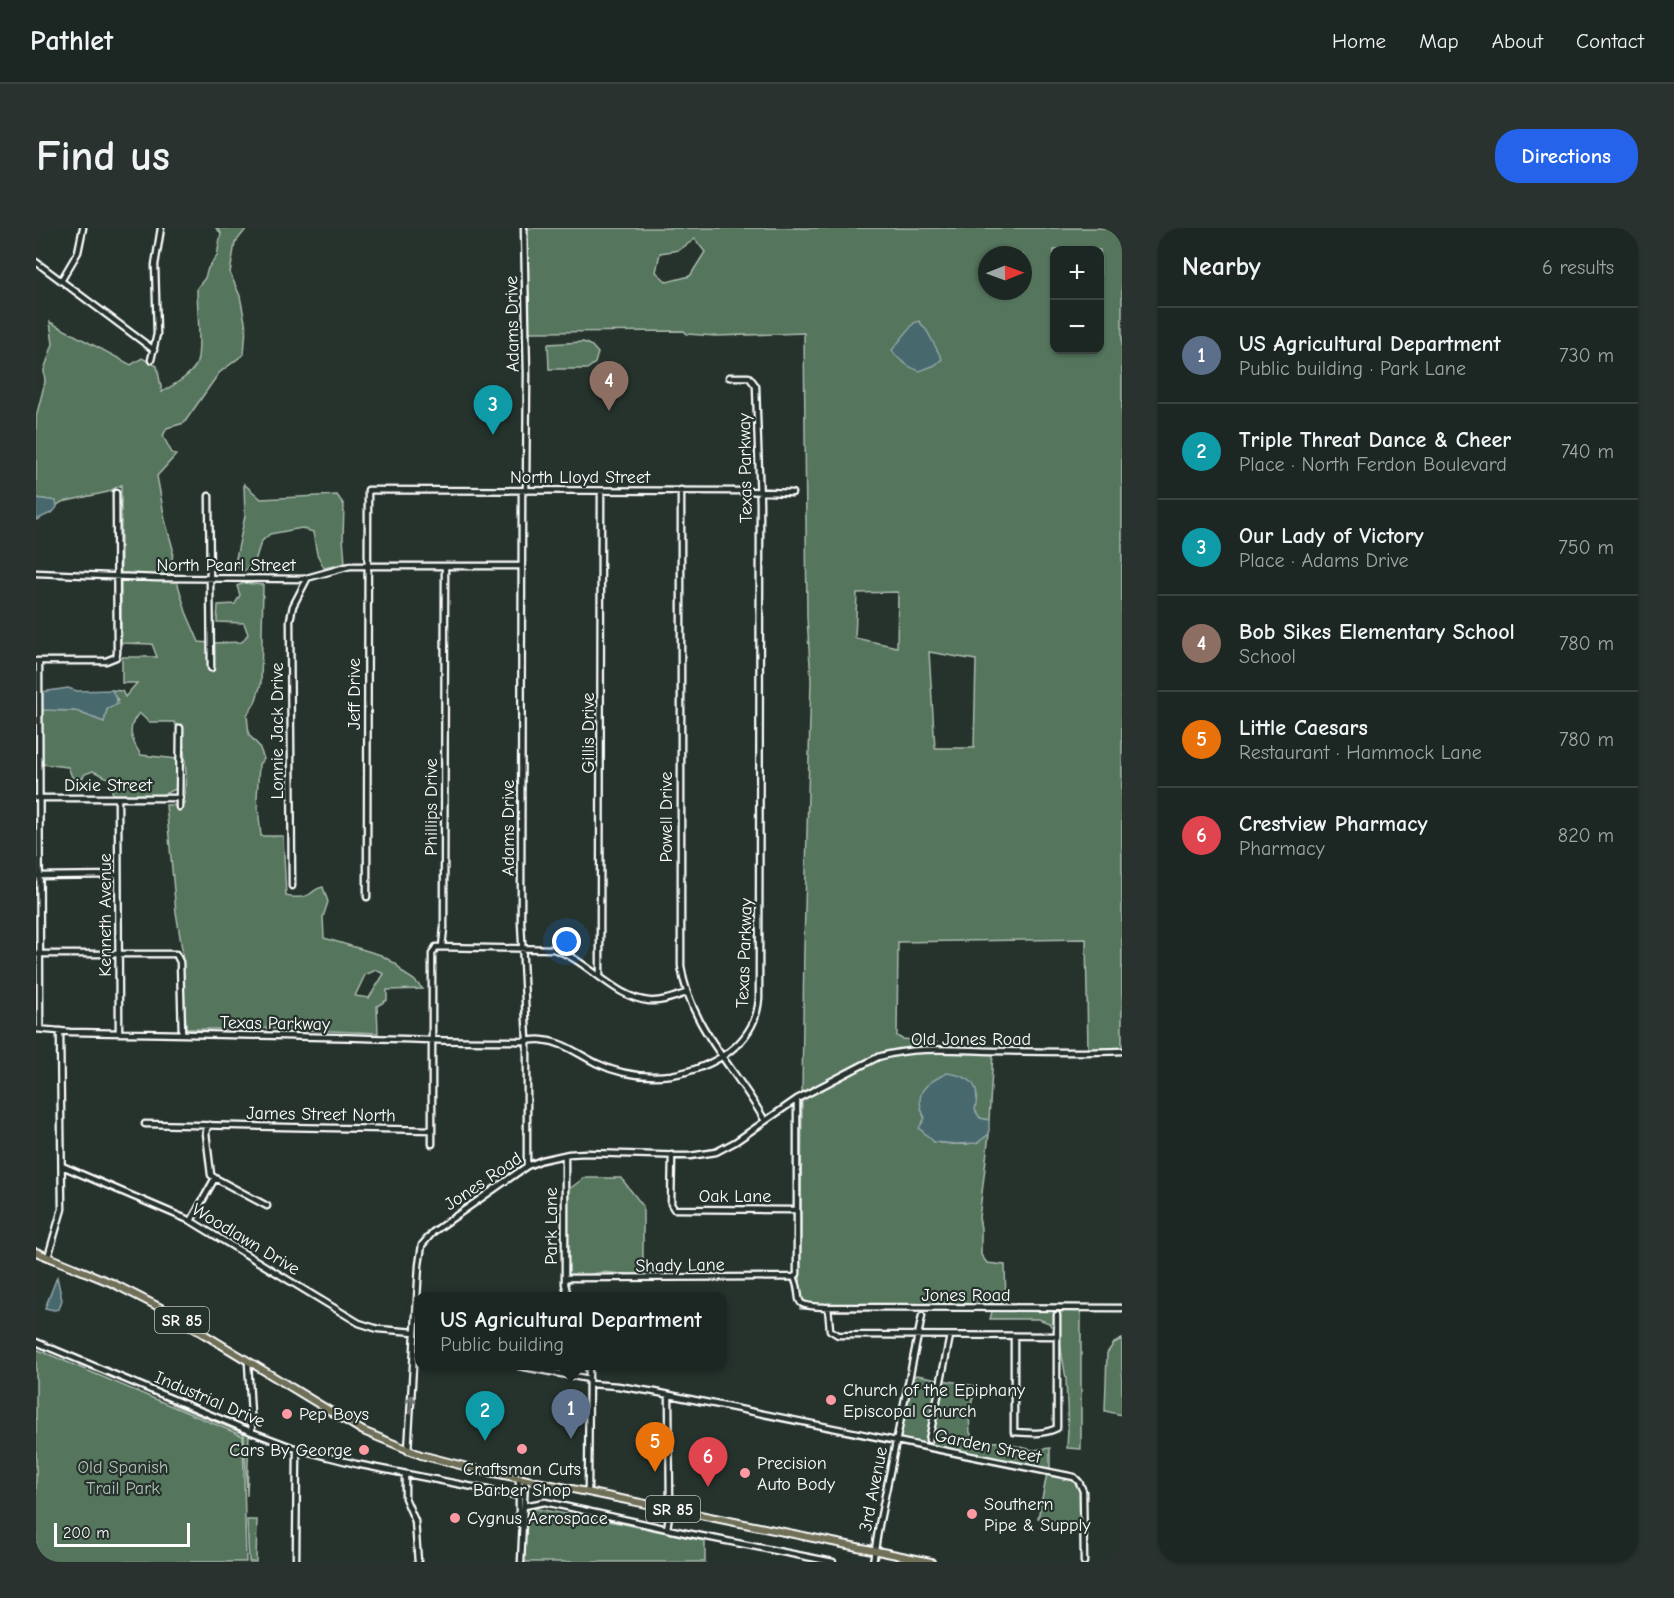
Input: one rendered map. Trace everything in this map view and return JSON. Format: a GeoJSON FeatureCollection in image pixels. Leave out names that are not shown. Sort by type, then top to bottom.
{"type":"FeatureCollection","features":[{"type":"Feature","properties":{"kind":"main road","name":"SR 85"},"geometry":{"type":"LineString","coordinates":[[36,1252],[112,1283],[161,1308],[348,1423],[408,1451],[446,1462],[931,1562]]}},
{"type":"Feature","properties":{"kind":"street"},"geometry":{"type":"LineString","coordinates":[[61,281],[78,252],[83,228]]}},
{"type":"Feature","properties":{"kind":"street"},"geometry":{"type":"LineString","coordinates":[[151,360],[157,325],[155,266],[161,228]]}},
{"type":"Feature","properties":{"kind":"street","name":"Adams Drive"},"geometry":{"type":"LineString","coordinates":[[524,228],[527,375],[522,566],[522,947],[527,1040],[527,1166]]}},
{"type":"Feature","properties":{"kind":"street"},"geometry":{"type":"LineString","coordinates":[[36,262],[154,350]]}},
{"type":"Feature","properties":{"kind":"street","name":"Texas Parkway"},"geometry":{"type":"LineString","coordinates":[[38,1029],[119,1033],[554,1041],[610,1069],[637,1075],[663,1076],[689,1071],[723,1058],[746,1036],[754,1021],[759,998],[759,492],[756,386],[749,378],[729,377]]}},
{"type":"Feature","properties":{"kind":"street","name":"North Lloyd Street"},"geometry":{"type":"LineString","coordinates":[[368,490],[601,492],[681,490],[792,493]]}},
{"type":"Feature","properties":{"kind":"street","name":"Jeff Drive"},"geometry":{"type":"LineString","coordinates":[[367,897],[366,566],[368,490]]}},
{"type":"Feature","properties":{"kind":"street","name":"Powell Drive"},"geometry":{"type":"LineString","coordinates":[[681,490],[679,904],[681,966],[686,993],[699,1023],[765,1121]]}},
{"type":"Feature","properties":{"kind":"street","name":"Gillis Drive"},"geometry":{"type":"LineString","coordinates":[[600,976],[601,492]]}},
{"type":"Feature","properties":{"kind":"street"},"geometry":{"type":"LineString","coordinates":[[38,1029],[37,661],[106,661],[114,658],[117,653],[116,493]]}},
{"type":"Feature","properties":{"kind":"street"},"geometry":{"type":"LineString","coordinates":[[209,496],[211,668]]}},
{"type":"Feature","properties":{"kind":"street","name":"Phillips Drive"},"geometry":{"type":"LineString","coordinates":[[432,1040],[432,954],[436,947],[442,947],[444,928],[445,566]]}},
{"type":"Feature","properties":{"kind":"street","name":"North Pearl Street"},"geometry":{"type":"LineString","coordinates":[[36,573],[157,578],[307,579],[345,567],[522,566]]}},
{"type":"Feature","properties":{"kind":"street","name":"Lonnie Jack Drive"},"geometry":{"type":"LineString","coordinates":[[292,886],[290,620],[293,606],[307,579]]}},
{"type":"Feature","properties":{"kind":"street"},"geometry":{"type":"LineString","coordinates":[[179,807],[180,729]]}},
{"type":"Feature","properties":{"kind":"street","name":"Dixie Street"},"geometry":{"type":"LineString","coordinates":[[38,798],[180,798]]}},
{"type":"Feature","properties":{"kind":"street","name":"Kenneth Avenue"},"geometry":{"type":"LineString","coordinates":[[118,798],[119,1033]]}},
{"type":"Feature","properties":{"kind":"street"},"geometry":{"type":"LineString","coordinates":[[38,876],[118,876]]}},
{"type":"Feature","properties":{"kind":"street"},"geometry":{"type":"LineString","coordinates":[[442,947],[546,947],[571,956],[638,999],[664,1000],[686,993]]}},
{"type":"Feature","properties":{"kind":"street"},"geometry":{"type":"LineString","coordinates":[[38,954],[173,954],[178,956],[182,1034]]}},
{"type":"Feature","properties":{"kind":"street"},"geometry":{"type":"LineString","coordinates":[[48,1257],[62,1212],[60,1031]]}},
{"type":"Feature","properties":{"kind":"street"},"geometry":{"type":"LineString","coordinates":[[432,1040],[432,1144]]}},
{"type":"Feature","properties":{"kind":"street","name":"Old Jones Road"},"geometry":{"type":"LineString","coordinates":[[765,1121],[797,1099],[878,1057],[891,1053],[928,1049],[1076,1054],[1122,1051]]}},
{"type":"Feature","properties":{"kind":"street","name":"Jones Road"},"geometry":{"type":"LineString","coordinates":[[797,1099],[797,1272],[794,1277],[797,1297],[801,1303],[811,1307],[1122,1308]]}},
{"type":"Feature","properties":{"kind":"street","name":"Jones Road"},"geometry":{"type":"LineString","coordinates":[[418,1292],[420,1252],[423,1242],[433,1232],[527,1166],[565,1155],[586,1153],[699,1155],[716,1152],[765,1121]]}},
{"type":"Feature","properties":{"kind":"street","name":"James Street North"},"geometry":{"type":"LineString","coordinates":[[145,1124],[432,1130]]}},
{"type":"Feature","properties":{"kind":"street"},"geometry":{"type":"LineString","coordinates":[[211,1125],[207,1128],[206,1133],[211,1174],[267,1206]]}},
{"type":"Feature","properties":{"kind":"street","name":"Park Lane"},"geometry":{"type":"LineString","coordinates":[[565,1155],[565,1278],[567,1292]]}},
{"type":"Feature","properties":{"kind":"street","name":"Oak Lane"},"geometry":{"type":"LineString","coordinates":[[672,1155],[671,1204],[673,1208],[797,1210]]}},
{"type":"Feature","properties":{"kind":"street","name":"Woodlawn Drive"},"geometry":{"type":"LineString","coordinates":[[62,1166],[191,1221],[359,1323],[378,1329],[415,1332]]}},
{"type":"Feature","properties":{"kind":"street"},"geometry":{"type":"LineString","coordinates":[[191,1221],[215,1178]]}},
{"type":"Feature","properties":{"kind":"street","name":"Shady Lane"},"geometry":{"type":"LineString","coordinates":[[565,1278],[794,1277]]}},
{"type":"Feature","properties":{"kind":"street"},"geometry":{"type":"LineString","coordinates":[[828,1307],[830,1330],[838,1335],[1057,1336]]}},
{"type":"Feature","properties":{"kind":"street"},"geometry":{"type":"LineString","coordinates":[[1014,1336],[1014,1432],[1044,1433],[1057,1428],[1057,1315]]}},
{"type":"Feature","properties":{"kind":"street","name":"3rd Avenue"},"geometry":{"type":"LineString","coordinates":[[873,1562],[922,1317]]}},
{"type":"Feature","properties":{"kind":"street"},"geometry":{"type":"LineString","coordinates":[[929,1440],[950,1336]]}},
{"type":"Feature","properties":{"kind":"street","name":"Industrial Drive"},"geometry":{"type":"LineString","coordinates":[[36,1342],[297,1449],[405,1475],[519,1496]]}},
{"type":"Feature","properties":{"kind":"street"},"geometry":{"type":"LineString","coordinates":[[248,1362],[252,1432]]}},
{"type":"Feature","properties":{"kind":"street","name":"Jones Road"},"geometry":{"type":"LineString","coordinates":[[408,1451],[416,1370]]}},
{"type":"Feature","properties":{"kind":"street","name":"Garden Street"},"geometry":{"type":"LineString","coordinates":[[541,1370],[1074,1477],[1083,1491],[1084,1562]]}},
{"type":"Feature","properties":{"kind":"street"},"geometry":{"type":"LineString","coordinates":[[588,1492],[589,1370]]}},
{"type":"Feature","properties":{"kind":"street"},"geometry":{"type":"LineString","coordinates":[[667,1529],[670,1509],[669,1395]]}},
{"type":"Feature","properties":{"kind":"street"},"geometry":{"type":"LineString","coordinates":[[296,1562],[297,1449]]}},
{"type":"Feature","properties":{"kind":"street"},"geometry":{"type":"LineString","coordinates":[[405,1475],[405,1498],[415,1521],[418,1562]]}},
{"type":"Feature","properties":{"kind":"street"},"geometry":{"type":"LineString","coordinates":[[522,1478],[519,1496],[519,1519],[522,1524]]}},
{"type":"Feature","properties":{"kind":"street"},"geometry":{"type":"LineString","coordinates":[[521,1562],[524,1519],[522,1478]]}},
{"type":"Feature","properties":{"kind":"street"},"geometry":{"type":"LineString","coordinates":[[524,1506],[544,1502],[834,1562]]}},
{"type":"Feature","properties":{"kind":"green space"},"geometry":{"type":"Polygon","coordinates":[[[216,228],[247,228],[235,243],[230,273],[240,296],[246,327],[244,354],[219,373],[184,423],[167,428],[163,436],[172,453],[176,455],[157,476],[173,549],[171,576],[121,574],[121,485],[108,492],[62,502],[56,506],[55,501],[36,498],[36,417],[45,382],[44,370],[53,344],[50,322],[131,365],[142,358],[157,366],[162,392],[185,377],[196,365],[198,359],[197,288],[217,256],[221,233],[216,228]]]}},
{"type":"Feature","properties":{"kind":"green space"},"geometry":{"type":"Polygon","coordinates":[[[526,228],[1122,228],[1122,1048],[1088,1049],[1086,939],[898,942],[897,1036],[902,1039],[936,1042],[922,1048],[877,1054],[802,1094],[811,680],[807,618],[804,333],[716,336],[687,334],[684,331],[528,333],[526,228]],[[695,239],[679,250],[660,253],[656,272],[667,282],[690,276],[705,252],[695,239]],[[898,592],[857,593],[855,638],[897,647],[898,592]],[[929,652],[935,748],[974,748],[976,660],[929,652]]]}},
{"type":"Feature","properties":{"kind":"green space"},"geometry":{"type":"Polygon","coordinates":[[[583,342],[592,346],[598,353],[595,363],[587,369],[549,369],[548,344],[583,342]]]}},
{"type":"Feature","properties":{"kind":"green space"},"geometry":{"type":"Polygon","coordinates":[[[244,484],[261,499],[337,495],[344,505],[345,563],[324,568],[317,554],[313,532],[302,528],[270,534],[261,542],[254,564],[242,572],[235,563],[245,516],[244,484]]]}},
{"type":"Feature","properties":{"kind":"green space"},"geometry":{"type":"Polygon","coordinates":[[[121,578],[177,581],[186,612],[199,642],[209,643],[209,670],[214,670],[214,643],[242,642],[248,634],[244,623],[217,622],[218,605],[235,604],[240,595],[237,586],[244,583],[263,585],[261,684],[255,703],[247,715],[249,735],[259,746],[264,759],[259,764],[257,798],[261,836],[283,836],[286,896],[305,896],[323,887],[328,902],[323,917],[324,938],[381,955],[396,964],[403,973],[423,989],[387,990],[387,1000],[377,1006],[378,1033],[258,1028],[232,1023],[224,1029],[186,1029],[182,949],[176,912],[166,805],[177,805],[177,809],[182,809],[182,804],[184,804],[186,773],[182,727],[177,727],[174,722],[149,722],[139,713],[132,724],[131,734],[141,755],[177,759],[176,789],[162,795],[113,794],[108,778],[93,771],[85,774],[81,780],[72,777],[68,767],[42,764],[42,710],[76,711],[104,722],[107,709],[118,700],[112,690],[122,691],[125,697],[137,683],[122,683],[122,657],[157,657],[152,644],[121,643],[121,578]],[[376,970],[365,975],[355,996],[369,998],[384,974],[376,970]]]}},
{"type":"Feature","properties":{"kind":"green space"},"geometry":{"type":"Polygon","coordinates":[[[928,1051],[993,1053],[989,1120],[980,1118],[974,1110],[977,1096],[975,1088],[923,1114],[934,1142],[969,1144],[989,1134],[979,1218],[981,1255],[987,1263],[1005,1265],[1006,1307],[1081,1307],[1081,1449],[1067,1448],[1066,1379],[1059,1337],[1049,1323],[1039,1319],[990,1319],[993,1308],[800,1309],[802,1099],[879,1059],[892,1055],[928,1051]]]}},
{"type":"Feature","properties":{"kind":"green space"},"geometry":{"type":"Polygon","coordinates":[[[584,1178],[621,1178],[643,1206],[643,1276],[602,1272],[584,1276],[568,1276],[568,1190],[584,1178]]]}},
{"type":"Feature","properties":{"kind":"green space"},"geometry":{"type":"Polygon","coordinates":[[[1122,1339],[1122,1415],[1105,1411],[1107,1353],[1114,1343],[1122,1339]]]}},
{"type":"Feature","properties":{"kind":"green space","name":"Old Spanish Trail Park"},"geometry":{"type":"Polygon","coordinates":[[[36,1349],[243,1436],[246,1562],[36,1562],[36,1349]]]}},
{"type":"Feature","properties":{"kind":"green space"},"geometry":{"type":"Polygon","coordinates":[[[913,1376],[976,1386],[969,1413],[970,1433],[979,1441],[999,1442],[1033,1450],[1050,1448],[1050,1470],[899,1439],[913,1376]]]}},
{"type":"Feature","properties":{"kind":"green space"},"geometry":{"type":"Polygon","coordinates":[[[173,1401],[249,1433],[247,1496],[244,1434],[172,1404],[173,1401]]]}},
{"type":"Feature","properties":{"kind":"green space"},"geometry":{"type":"Polygon","coordinates":[[[1047,1474],[1068,1478],[1077,1485],[1082,1502],[1081,1527],[1038,1518],[1047,1474]]]}},
{"type":"Feature","properties":{"kind":"green space"},"geometry":{"type":"Polygon","coordinates":[[[525,1507],[705,1541],[705,1562],[524,1562],[525,1507]]]}},
{"type":"Feature","properties":{"kind":"green space"},"geometry":{"type":"Polygon","coordinates":[[[247,1520],[257,1520],[256,1562],[249,1562],[247,1520]]]}},
{"type":"Feature","properties":{"kind":"water"},"geometry":{"type":"Polygon","coordinates":[[[919,321],[942,359],[935,365],[920,371],[904,363],[892,350],[914,323],[919,321]]]}},
{"type":"Feature","properties":{"kind":"water"},"geometry":{"type":"Polygon","coordinates":[[[36,498],[56,501],[57,507],[53,512],[36,520],[36,498]]]}},
{"type":"Feature","properties":{"kind":"water"},"geometry":{"type":"Polygon","coordinates":[[[68,688],[77,691],[112,690],[118,704],[107,709],[104,722],[76,711],[42,710],[42,692],[68,688]]]}},
{"type":"Feature","properties":{"kind":"water"},"geometry":{"type":"Polygon","coordinates":[[[947,1073],[962,1076],[972,1083],[977,1094],[975,1110],[980,1118],[989,1120],[989,1134],[977,1143],[934,1142],[919,1128],[925,1118],[920,1101],[923,1090],[947,1073]]]}},
{"type":"Feature","properties":{"kind":"water"},"geometry":{"type":"Polygon","coordinates":[[[57,1277],[62,1300],[59,1309],[45,1308],[57,1277]]]}},
{"type":"Feature","properties":{"kind":"place","name":"Bob Sikes Elementary School"},"geometry":{"type":"Point","coordinates":[609,411]}},
{"type":"Feature","properties":{"kind":"place","name":"Our Lady of Victory"},"geometry":{"type":"Point","coordinates":[493,435]}},
{"type":"Feature","properties":{"kind":"place","name":"Church of the Epiphany Episcopal Church"},"geometry":{"type":"Point","coordinates":[831,1400]}},
{"type":"Feature","properties":{"kind":"place","name":"Pep Boys"},"geometry":{"type":"Point","coordinates":[287,1414]}},
{"type":"Feature","properties":{"kind":"place","name":"US Agricultural Department"},"geometry":{"type":"Point","coordinates":[571,1439]}},
{"type":"Feature","properties":{"kind":"place","name":"Triple Threat Dance & Cheer"},"geometry":{"type":"Point","coordinates":[485,1441]}},
{"type":"Feature","properties":{"kind":"place","name":"Craftsman Cuts Barber Shop"},"geometry":{"type":"Point","coordinates":[522,1449]}},
{"type":"Feature","properties":{"kind":"place","name":"Cars By George"},"geometry":{"type":"Point","coordinates":[364,1450]}},
{"type":"Feature","properties":{"kind":"place","name":"Little Caesars"},"geometry":{"type":"Point","coordinates":[655,1472]}},
{"type":"Feature","properties":{"kind":"place","name":"Precision Auto Body"},"geometry":{"type":"Point","coordinates":[745,1473]}},
{"type":"Feature","properties":{"kind":"place","name":"Crestview Pharmacy"},"geometry":{"type":"Point","coordinates":[708,1487]}},
{"type":"Feature","properties":{"kind":"place","name":"Southern Pipe & Supply"},"geometry":{"type":"Point","coordinates":[972,1514]}},
{"type":"Feature","properties":{"kind":"place","name":"Cygnus Aerospace"},"geometry":{"type":"Point","coordinates":[455,1518]}}]}
